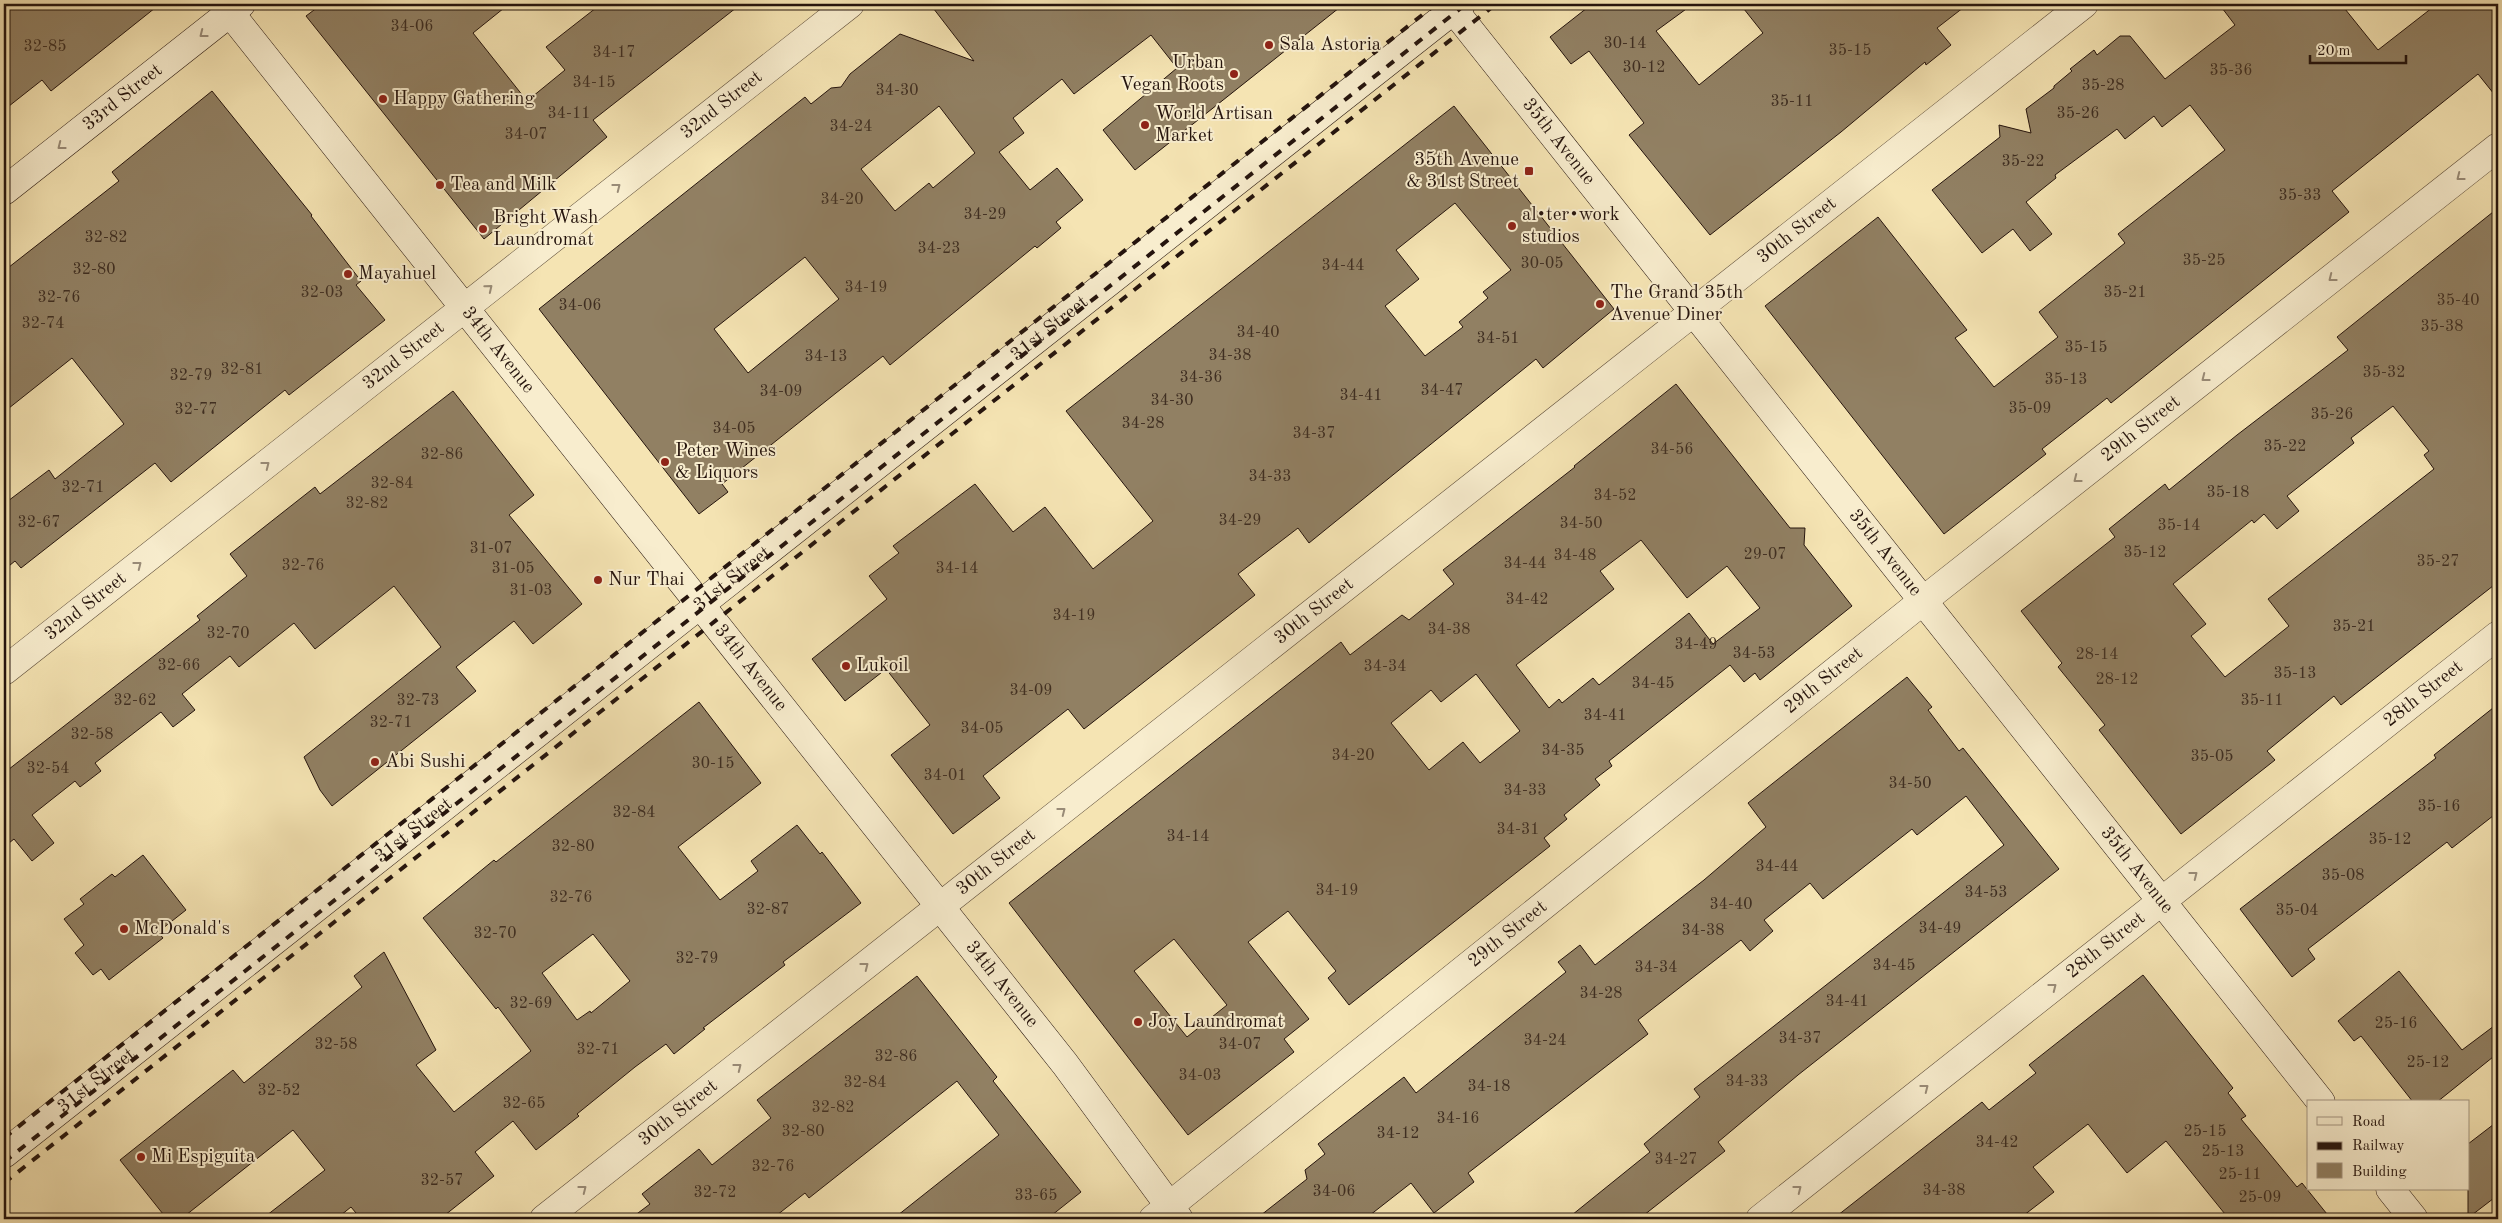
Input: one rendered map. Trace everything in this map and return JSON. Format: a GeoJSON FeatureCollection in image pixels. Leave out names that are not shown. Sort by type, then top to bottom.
{"type":"FeatureCollection","features":[{"type":"Feature","properties":{"kind":"street","name":"32nd Street"},"geometry":{"type":"LineString","coordinates":[[4,671],[850,4]]}},
{"type":"Feature","properties":{"kind":"street","name":"30th Street"},"geometry":{"type":"LineString","coordinates":[[544,1219],[2084,4]]}},
{"type":"Feature","properties":{"kind":"street","name":"35th Avenue"},"geometry":{"type":"LineString","coordinates":[[1455,6],[1694,312],[2319,1100]]}},
{"type":"Feature","properties":{"kind":"street","name":"31st Street"},"geometry":{"type":"LineString","coordinates":[[4,1154],[1455,6]]}},
{"type":"Feature","properties":{"kind":"street","name":"34th Avenue"},"geometry":{"type":"LineString","coordinates":[[231,7],[464,308],[1065,1064],[1167,1215]]}},
{"type":"Feature","properties":{"kind":"street","name":"33rd Street"},"geometry":{"type":"LineString","coordinates":[[4,191],[231,7]]}},
{"type":"Feature","properties":{"kind":"street","name":"29th Street"},"geometry":{"type":"LineString","coordinates":[[1167,1215],[1924,600],[2498,147]]}},
{"type":"Feature","properties":{"kind":"street","name":"28th Street"},"geometry":{"type":"LineString","coordinates":[[1760,1219],[2498,635]]}},
{"type":"Feature","properties":{"kind":"street"},"geometry":{"type":"LineString","coordinates":[[2391,1190],[2414,1219]]}},
{"type":"Feature","properties":{"kind":"building"},"geometry":{"type":"Polygon","coordinates":[[[4,4],[160,4],[51,91],[42,80],[4,110],[4,4]]]}},
{"type":"Feature","properties":{"kind":"building"},"geometry":{"type":"Polygon","coordinates":[[[322,4],[509,4],[473,33],[527,101],[565,70],[546,47],[601,4],[741,4],[593,120],[607,137],[484,239],[306,16],[322,4]]]}},
{"type":"Feature","properties":{"kind":"building"},"geometry":{"type":"Polygon","coordinates":[[[930,4],[1344,4],[1135,170],[1103,130],[1177,68],[1151,35],[1074,94],[1062,79],[1013,118],[1024,133],[999,152],[1030,190],[1057,168],[1083,200],[1056,222],[1061,228],[1037,248],[1035,246],[890,365],[883,356],[836,393],[722,484],[728,492],[699,514],[539,309],[805,97],[811,104],[831,88],[841,87],[850,74],[900,34],[974,61],[930,4]],[[939,106],[861,169],[895,211],[929,183],[933,188],[975,153],[939,106]],[[805,257],[714,329],[748,373],[839,299],[805,257]]]}},
{"type":"Feature","properties":{"kind":"building"},"geometry":{"type":"Polygon","coordinates":[[[1592,4],[1693,4],[1656,31],[1699,85],[1763,33],[1740,4],[1968,4],[1937,28],[1951,45],[1926,65],[1925,62],[1841,132],[1710,235],[1629,135],[1644,123],[1589,51],[1571,64],[1550,37],[1592,4]]]}},
{"type":"Feature","properties":{"kind":"building"},"geometry":{"type":"Polygon","coordinates":[[[2219,4],[2341,4],[2378,50],[2437,4],[2498,4],[2498,99],[2478,74],[2332,191],[2349,212],[2111,403],[2107,398],[2042,449],[2046,454],[1944,534],[1765,306],[1878,217],[1967,330],[1955,338],[1994,387],[2058,337],[2039,312],[2125,243],[2118,234],[2225,150],[2190,105],[2162,127],[2154,116],[2125,139],[2117,129],[2055,175],[2056,178],[2026,202],[2052,234],[2030,251],[2013,229],[1982,253],[1932,190],[2000,137],[1999,125],[2031,133],[2026,109],[2054,88],[2072,71],[2070,69],[2094,50],[2097,55],[2120,36],[2130,36],[2165,79],[2235,25],[2219,4]]]}},
{"type":"Feature","properties":{"kind":"building"},"geometry":{"type":"Polygon","coordinates":[[[212,91],[312,215],[361,281],[356,285],[385,320],[289,395],[285,390],[171,482],[155,463],[21,568],[15,561],[4,570],[4,504],[49,470],[55,479],[124,424],[72,358],[4,412],[4,271],[119,181],[112,172],[212,91]]]}},
{"type":"Feature","properties":{"kind":"building"},"geometry":{"type":"Polygon","coordinates":[[[1454,106],[1614,309],[1543,368],[1536,359],[1309,543],[1298,528],[1238,574],[1255,595],[1084,729],[1068,709],[983,776],[1000,798],[953,834],[891,755],[930,725],[886,669],[845,701],[812,659],[887,599],[869,576],[899,553],[893,546],[975,484],[1013,532],[1045,507],[1093,569],[1153,521],[1066,411],[1454,106]],[[1455,203],[1396,250],[1419,279],[1385,306],[1425,356],[1463,327],[1459,322],[1488,298],[1483,292],[1511,270],[1455,203]]]}},
{"type":"Feature","properties":{"kind":"building"},"geometry":{"type":"Polygon","coordinates":[[[2498,208],[2498,582],[2341,705],[2334,696],[2267,751],[2275,760],[2181,834],[2099,730],[2105,725],[2058,667],[2062,663],[2021,611],[2115,537],[2109,529],[2165,484],[2169,490],[2348,350],[2337,337],[2498,208]],[[2393,406],[2351,438],[2354,443],[2287,496],[2299,511],[2277,529],[2264,514],[2254,523],[2252,520],[2173,584],[2206,624],[2191,636],[2225,677],[2289,626],[2268,599],[2434,469],[2424,455],[2429,451],[2393,406]]]}},
{"type":"Feature","properties":{"kind":"building"},"geometry":{"type":"Polygon","coordinates":[[[1676,384],[1790,528],[1805,528],[1804,545],[1852,606],[1760,680],[1755,673],[1744,682],[1730,665],[1609,761],[1612,766],[1595,779],[1600,785],[1564,815],[1567,819],[1544,838],[1550,846],[1349,1005],[1328,978],[1336,971],[1288,911],[1248,942],[1309,1019],[1284,1039],[1294,1052],[1188,1135],[1009,903],[1341,642],[1350,655],[1402,615],[1409,620],[1454,584],[1443,570],[1676,384]],[[1641,540],[1600,571],[1614,589],[1516,665],[1549,708],[1559,699],[1562,703],[1593,678],[1599,685],[1689,613],[1713,644],[1760,608],[1727,566],[1687,598],[1641,540]],[[1476,674],[1441,702],[1431,690],[1391,723],[1429,770],[1463,742],[1480,763],[1520,731],[1476,674]],[[1174,939],[1134,971],[1187,1037],[1227,1005],[1174,939]]]}},
{"type":"Feature","properties":{"kind":"building"},"geometry":{"type":"Polygon","coordinates":[[[453,391],[534,495],[509,515],[582,604],[533,644],[514,621],[456,667],[476,691],[332,806],[320,790],[304,757],[441,647],[394,586],[315,649],[294,623],[239,667],[230,656],[182,694],[195,710],[173,727],[161,712],[95,763],[101,771],[80,787],[75,781],[32,815],[54,843],[32,861],[14,839],[4,847],[4,773],[200,620],[197,616],[247,576],[230,554],[315,487],[320,494],[453,391]]]}},
{"type":"Feature","properties":{"kind":"building"},"geometry":{"type":"Polygon","coordinates":[[[1907,677],[1932,707],[1928,710],[1959,751],[1963,748],[2059,869],[1798,1075],[1718,1142],[1725,1151],[1639,1219],[1567,1219],[1650,1152],[1644,1144],[1700,1097],[1694,1089],[2004,845],[1966,796],[1917,835],[1912,829],[1823,899],[1810,883],[1764,920],[1773,931],[1750,951],[1741,940],[1638,1020],[1648,1034],[1468,1173],[1474,1182],[1434,1213],[1411,1183],[1365,1219],[1256,1219],[1307,1179],[1305,1170],[1325,1154],[1318,1144],[1404,1077],[1416,1093],[1566,972],[1558,962],[1580,945],[1595,965],[1704,880],[1766,827],[1748,803],[1907,677]]]}},
{"type":"Feature","properties":{"kind":"building"},"geometry":{"type":"Polygon","coordinates":[[[699,702],[761,783],[678,847],[720,900],[758,871],[751,861],[797,825],[820,854],[822,852],[861,903],[783,962],[785,965],[703,1028],[705,1029],[674,1054],[666,1044],[577,1114],[579,1116],[536,1150],[513,1121],[475,1152],[494,1176],[440,1219],[361,1219],[351,1207],[336,1219],[262,1219],[325,1170],[293,1130],[181,1219],[167,1219],[120,1160],[233,1070],[244,1083],[362,987],[354,976],[384,952],[436,1050],[416,1065],[454,1112],[531,1051],[498,1007],[496,1009],[423,918],[494,860],[496,862],[699,702]],[[593,934],[542,973],[577,1020],[590,1011],[591,1013],[630,981],[593,934]]]}},
{"type":"Feature","properties":{"kind":"building"},"geometry":{"type":"Polygon","coordinates":[[[2498,704],[2498,812],[2452,848],[2447,842],[2308,949],[2315,959],[2292,977],[2240,909],[2436,758],[2434,755],[2498,704]]]}},
{"type":"Feature","properties":{"kind":"building"},"geometry":{"type":"Polygon","coordinates":[[[143,855],[186,910],[158,932],[163,938],[109,980],[101,969],[93,975],[75,953],[84,945],[64,919],[84,904],[80,899],[112,874],[115,877],[143,855]]]}},
{"type":"Feature","properties":{"kind":"building"},"geometry":{"type":"Polygon","coordinates":[[[2399,971],[2462,1050],[2498,1023],[2498,1053],[2439,1100],[2411,1100],[2361,1036],[2354,1041],[2338,1021],[2399,971]]]}},
{"type":"Feature","properties":{"kind":"building"},"geometry":{"type":"Polygon","coordinates":[[[2143,975],[2233,1088],[2228,1093],[2246,1116],[2241,1119],[2297,1187],[2302,1183],[2331,1219],[2229,1219],[2166,1141],[2127,1173],[2088,1124],[2033,1167],[2054,1192],[2019,1219],[1833,1219],[1982,1102],[1989,1110],[2036,1073],[2029,1065],[2143,975]]]}},
{"type":"Feature","properties":{"kind":"building"},"geometry":{"type":"Polygon","coordinates":[[[917,976],[997,1077],[993,1081],[1081,1192],[1047,1219],[893,1219],[999,1135],[957,1081],[809,1198],[805,1193],[772,1219],[630,1219],[650,1204],[642,1194],[699,1149],[712,1165],[771,1118],[757,1100],[917,976]]]}},
{"type":"Feature","properties":{"kind":"building"},"geometry":{"type":"Polygon","coordinates":[[[2498,1121],[2498,1195],[2468,1218],[2468,1190],[2470,1190],[2470,1142],[2498,1121]]]}},
{"type":"Feature","properties":{"kind":"railway"},"geometry":{"type":"LineString","coordinates":[[4,1138],[1436,4]]}},
{"type":"Feature","properties":{"kind":"railway"},"geometry":{"type":"LineString","coordinates":[[4,1162],[1466,4]]}},
{"type":"Feature","properties":{"kind":"railway"},"geometry":{"type":"LineString","coordinates":[[4,1183],[1496,4]]}},
{"type":"Feature","properties":{"kind":"place","name":"Sala Astoria"},"geometry":{"type":"Point","coordinates":[1269,45]}},
{"type":"Feature","properties":{"kind":"place","name":"Urban Vegan Roots"},"geometry":{"type":"Point","coordinates":[1234,74]}},
{"type":"Feature","properties":{"kind":"place","name":"Happy Gathering"},"geometry":{"type":"Point","coordinates":[383,99]}},
{"type":"Feature","properties":{"kind":"place","name":"World Artisan Market"},"geometry":{"type":"Point","coordinates":[1145,125]}},
{"type":"Feature","properties":{"kind":"place","name":"35th Avenue & 31st Street"},"geometry":{"type":"Point","coordinates":[1529,171]}},
{"type":"Feature","properties":{"kind":"place","name":"Tea and Milk"},"geometry":{"type":"Point","coordinates":[440,185]}},
{"type":"Feature","properties":{"kind":"place","name":"al•ter•work studios"},"geometry":{"type":"Point","coordinates":[1512,226]}},
{"type":"Feature","properties":{"kind":"place","name":"Bright Wash Laundromat"},"geometry":{"type":"Point","coordinates":[483,229]}},
{"type":"Feature","properties":{"kind":"place","name":"Mayahuel"},"geometry":{"type":"Point","coordinates":[348,274]}},
{"type":"Feature","properties":{"kind":"place","name":"The Grand 35th Avenue Diner"},"geometry":{"type":"Point","coordinates":[1600,304]}},
{"type":"Feature","properties":{"kind":"place","name":"Peter Wines & Liquors"},"geometry":{"type":"Point","coordinates":[665,462]}},
{"type":"Feature","properties":{"kind":"place","name":"Nur Thai"},"geometry":{"type":"Point","coordinates":[598,580]}},
{"type":"Feature","properties":{"kind":"place","name":"Lukoil"},"geometry":{"type":"Point","coordinates":[846,666]}},
{"type":"Feature","properties":{"kind":"place","name":"Abi Sushi"},"geometry":{"type":"Point","coordinates":[375,762]}},
{"type":"Feature","properties":{"kind":"place","name":"McDonald's"},"geometry":{"type":"Point","coordinates":[124,929]}},
{"type":"Feature","properties":{"kind":"place","name":"Joy Laundromat"},"geometry":{"type":"Point","coordinates":[1138,1022]}},
{"type":"Feature","properties":{"kind":"place","name":"Mi Espiguita"},"geometry":{"type":"Point","coordinates":[141,1157]}}]}
